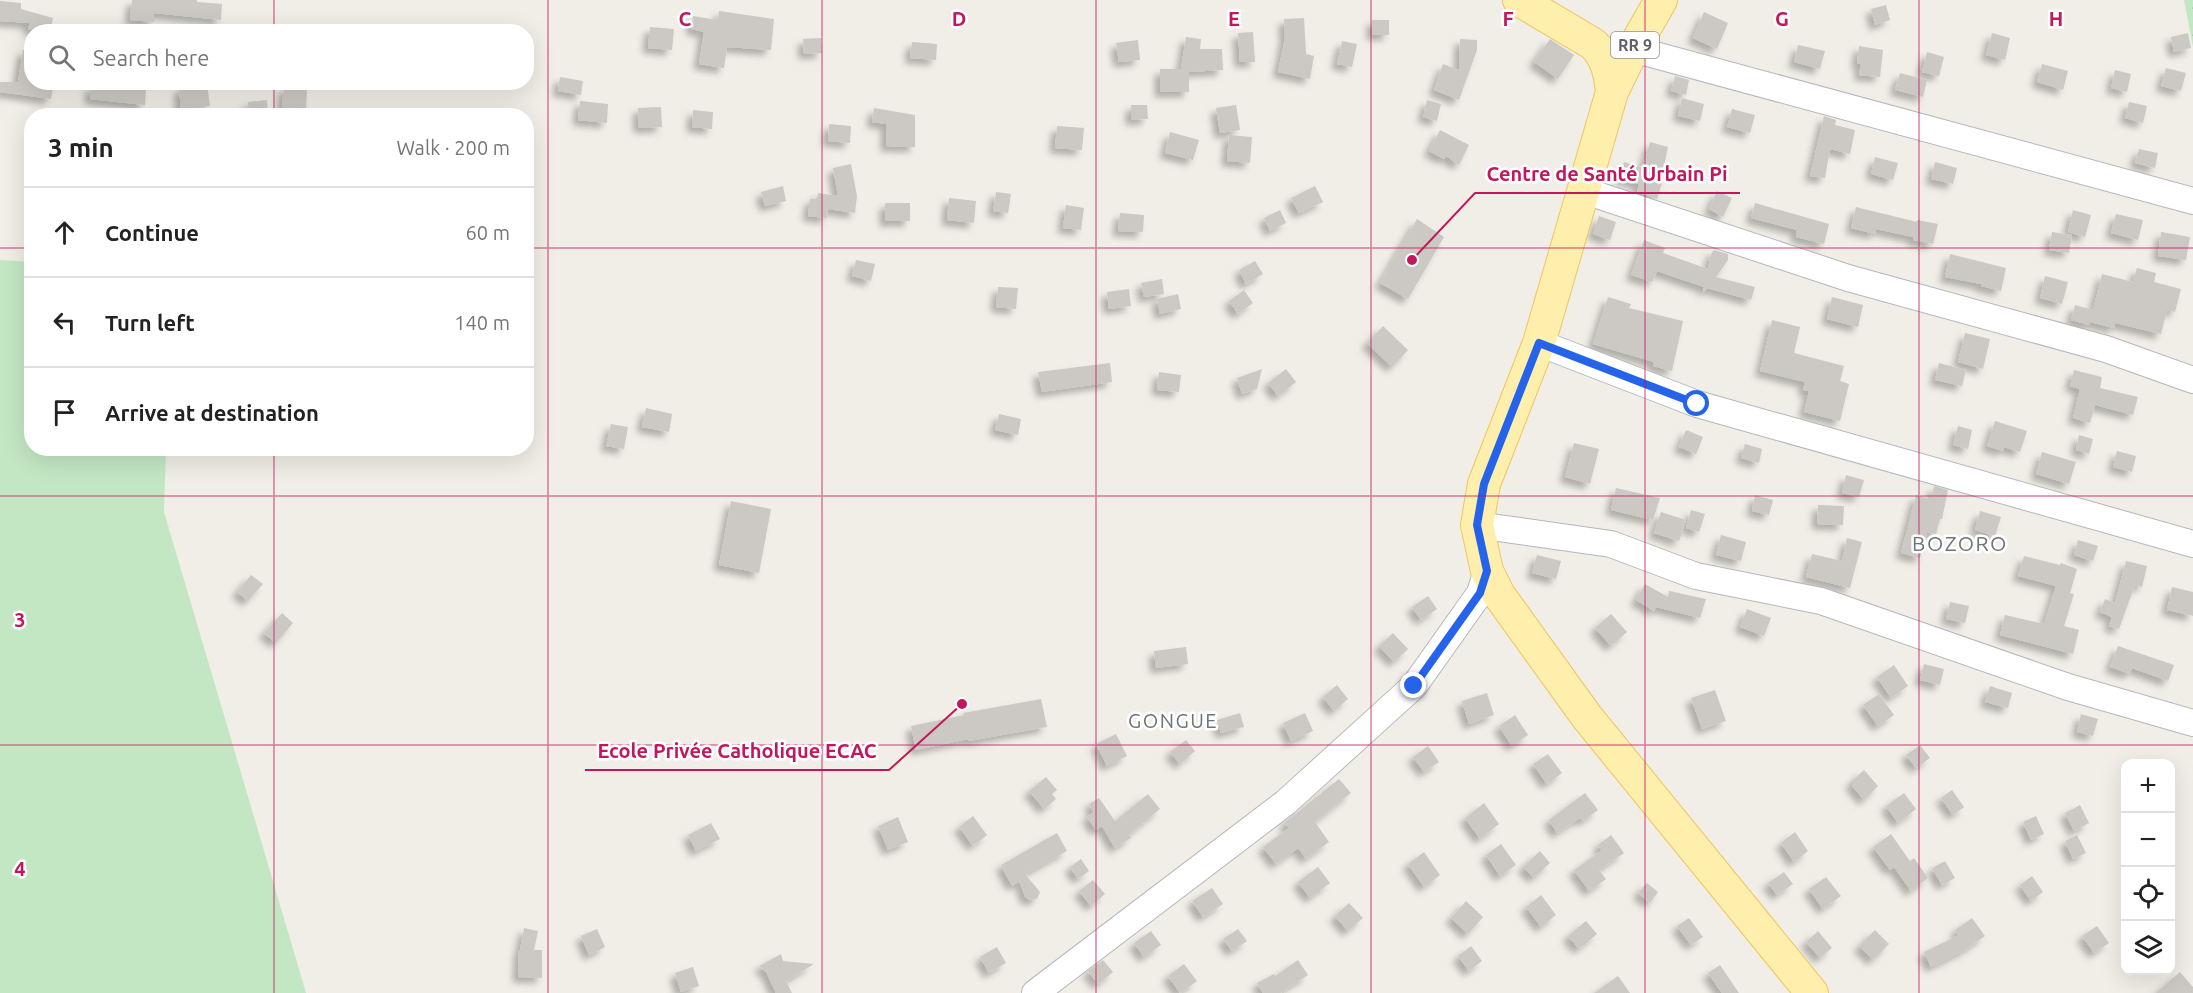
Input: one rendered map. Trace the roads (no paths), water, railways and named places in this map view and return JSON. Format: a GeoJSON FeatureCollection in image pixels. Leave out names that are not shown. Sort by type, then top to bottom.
{"type":"FeatureCollection","features":[{"type":"Feature","properties":{"kind":"main road","name":"RR 9"},"geometry":{"type":"LineString","coordinates":[[1519,0],[1600,50],[1609,71],[1612,92]]}},
{"type":"Feature","properties":{"kind":"main road","name":"RR 9"},"geometry":{"type":"LineString","coordinates":[[1661,0],[1612,92],[1539,343],[1484,484],[1477,525],[1487,571],[1499,595],[1587,717],[1812,993]]}},
{"type":"Feature","properties":{"kind":"street"},"geometry":{"type":"LineString","coordinates":[[1633,49],[2193,201]]}},
{"type":"Feature","properties":{"kind":"street"},"geometry":{"type":"LineString","coordinates":[[1582,190],[1848,278],[2106,349],[2193,380]]}},
{"type":"Feature","properties":{"kind":"street"},"geometry":{"type":"LineString","coordinates":[[1539,343],[1697,404],[2193,544]]}},
{"type":"Feature","properties":{"kind":"street"},"geometry":{"type":"LineString","coordinates":[[1477,525],[1611,544],[1696,576],[1821,602],[2068,687],[2193,723]]}},
{"type":"Feature","properties":{"kind":"street"},"geometry":{"type":"LineString","coordinates":[[1035,993],[1284,803],[1414,686],[1480,593],[1487,571]]}},
{"type":"Feature","properties":{"kind":"place","name":"Centre de Santé Urbain Pi"},"geometry":{"type":"Point","coordinates":[1412,260]}},
{"type":"Feature","properties":{"kind":"place","name":"Ecole Privée Catholique ECAC"},"geometry":{"type":"Point","coordinates":[962,704]}},
{"type":"Feature","properties":{"kind":"district","name":"BOZORO"},"geometry":{"type":"Point","coordinates":[1960,544]}},
{"type":"Feature","properties":{"kind":"district","name":"GONGUE"},"geometry":{"type":"Point","coordinates":[1173,721]}}]}
